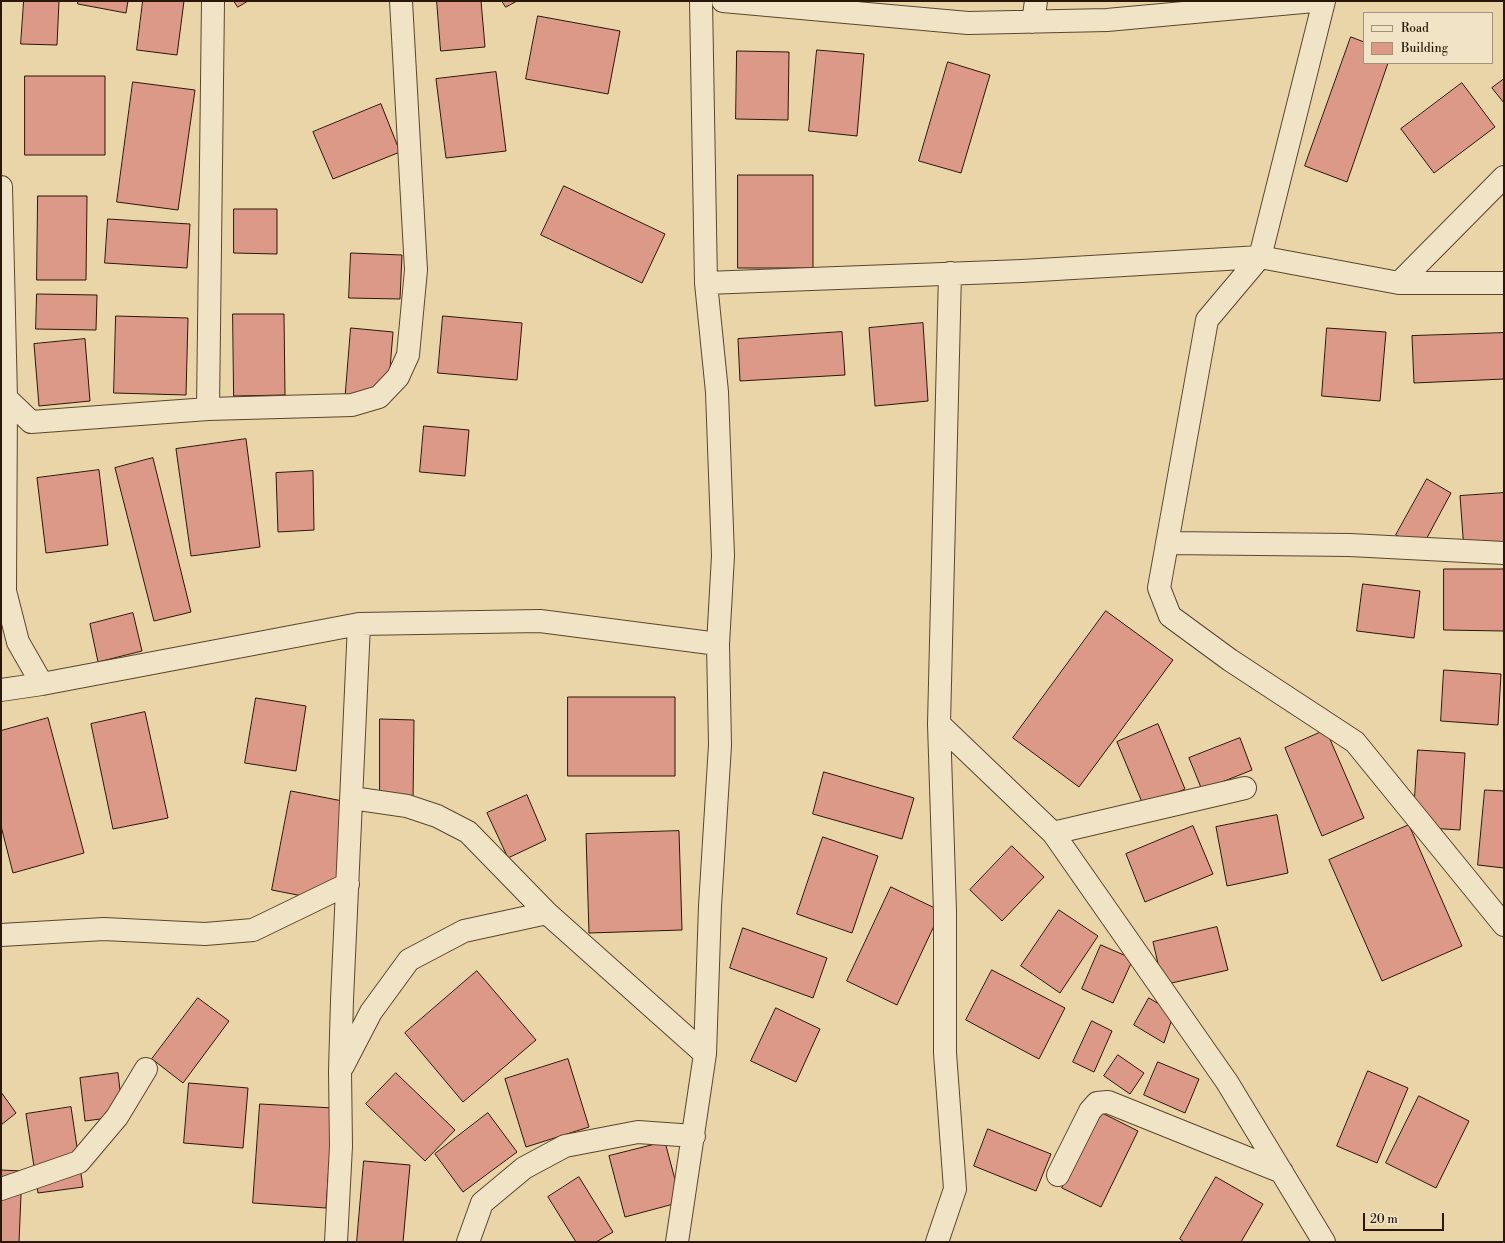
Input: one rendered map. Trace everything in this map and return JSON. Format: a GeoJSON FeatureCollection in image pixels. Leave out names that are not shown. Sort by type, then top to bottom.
{"type":"FeatureCollection","features":[{"type":"Feature","properties":{"kind":"street"},"geometry":{"type":"LineString","coordinates":[[208,409],[213,1]]}},
{"type":"Feature","properties":{"kind":"street"},"geometry":{"type":"LineString","coordinates":[[6,398],[31,422],[208,409],[352,406],[379,397],[398,377],[408,355],[416,270],[401,1]]}},
{"type":"Feature","properties":{"kind":"street"},"geometry":{"type":"LineString","coordinates":[[677,1242],[705,1054],[710,906],[720,745],[718,644],[723,556],[716,392],[706,283],[702,1]]}},
{"type":"Feature","properties":{"kind":"street"},"geometry":{"type":"LineString","coordinates":[[723,1],[968,23],[1035,11],[1108,20],[1314,1]]}},
{"type":"Feature","properties":{"kind":"street"},"geometry":{"type":"LineString","coordinates":[[1324,1],[1260,257],[1207,320],[1159,588],[1170,616],[1230,660],[1355,742],[1504,926]]}},
{"type":"Feature","properties":{"kind":"street"},"geometry":{"type":"LineString","coordinates":[[1399,283],[1504,177]]}},
{"type":"Feature","properties":{"kind":"street"},"geometry":{"type":"LineString","coordinates":[[1,187],[6,398],[5,591],[18,642],[42,684]]}},
{"type":"Feature","properties":{"kind":"street"},"geometry":{"type":"LineString","coordinates":[[706,283],[1030,271],[1260,257],[1399,283],[1504,283]]}},
{"type":"Feature","properties":{"kind":"street"},"geometry":{"type":"LineString","coordinates":[[937,1242],[955,1189],[945,1053],[944,911],[939,724],[950,273]]}},
{"type":"Feature","properties":{"kind":"street"},"geometry":{"type":"LineString","coordinates":[[1168,543],[1350,545],[1504,553]]}},
{"type":"Feature","properties":{"kind":"street"},"geometry":{"type":"LineString","coordinates":[[1,690],[42,684],[358,624],[540,621],[718,644]]}},
{"type":"Feature","properties":{"kind":"street"},"geometry":{"type":"LineString","coordinates":[[336,1242],[341,1146],[340,1071],[358,624]]}},
{"type":"Feature","properties":{"kind":"street"},"geometry":{"type":"LineString","coordinates":[[939,724],[1053,833],[1227,1082],[1324,1242]]}},
{"type":"Feature","properties":{"kind":"street"},"geometry":{"type":"LineString","coordinates":[[1053,833],[1245,788]]}},
{"type":"Feature","properties":{"kind":"street"},"geometry":{"type":"LineString","coordinates":[[352,798],[407,806],[437,816],[468,832],[547,913],[705,1054]]}},
{"type":"Feature","properties":{"kind":"street"},"geometry":{"type":"LineString","coordinates":[[1,935],[104,929],[205,934],[253,930],[348,884]]}},
{"type":"Feature","properties":{"kind":"street"},"geometry":{"type":"LineString","coordinates":[[340,1071],[371,1012],[409,960],[464,931],[547,913]]}},
{"type":"Feature","properties":{"kind":"street"},"geometry":{"type":"LineString","coordinates":[[1,1189],[79,1162],[117,1117],[146,1070]]}},
{"type":"Feature","properties":{"kind":"street"},"geometry":{"type":"LineString","coordinates":[[1058,1175],[1090,1111],[1097,1103],[1108,1102],[1282,1172]]}},
{"type":"Feature","properties":{"kind":"street"},"geometry":{"type":"LineString","coordinates":[[468,1242],[482,1203],[524,1168],[565,1146],[638,1132],[694,1136]]}},
{"type":"Feature","properties":{"kind":"building"},"geometry":{"type":"Polygon","coordinates":[[[24,1],[59,1],[57,45],[21,44],[24,1]]]}},
{"type":"Feature","properties":{"kind":"building"},"geometry":{"type":"Polygon","coordinates":[[[78,1],[128,1],[126,13],[78,4],[78,1]]]}},
{"type":"Feature","properties":{"kind":"building"},"geometry":{"type":"Polygon","coordinates":[[[143,1],[184,1],[177,55],[137,50],[143,1]]]}},
{"type":"Feature","properties":{"kind":"building"},"geometry":{"type":"Polygon","coordinates":[[[234,1],[248,1],[238,7],[234,1]]]}},
{"type":"Feature","properties":{"kind":"building"},"geometry":{"type":"Polygon","coordinates":[[[437,1],[481,1],[485,47],[441,51],[437,1]]]}},
{"type":"Feature","properties":{"kind":"building"},"geometry":{"type":"Polygon","coordinates":[[[502,1],[517,1],[506,7],[502,1]]]}},
{"type":"Feature","properties":{"kind":"building"},"geometry":{"type":"Polygon","coordinates":[[[538,16],[620,31],[608,94],[526,79],[538,16]]]}},
{"type":"Feature","properties":{"kind":"building"},"geometry":{"type":"Polygon","coordinates":[[[1351,37],[1363,42],[1363,64],[1388,64],[1347,182],[1305,166],[1351,37]]]}},
{"type":"Feature","properties":{"kind":"building"},"geometry":{"type":"Polygon","coordinates":[[[817,50],[864,54],[857,136],[809,131],[817,50]]]}},
{"type":"Feature","properties":{"kind":"building"},"geometry":{"type":"Polygon","coordinates":[[[737,51],[789,52],[788,120],[736,119],[737,51]]]}},
{"type":"Feature","properties":{"kind":"building"},"geometry":{"type":"Polygon","coordinates":[[[948,62],[990,75],[961,173],[919,161],[948,62]]]}},
{"type":"Feature","properties":{"kind":"building"},"geometry":{"type":"Polygon","coordinates":[[[496,72],[506,151],[446,158],[436,79],[496,72]]]}},
{"type":"Feature","properties":{"kind":"building"},"geometry":{"type":"Polygon","coordinates":[[[25,76],[105,76],[105,155],[25,155],[25,76]]]}},
{"type":"Feature","properties":{"kind":"building"},"geometry":{"type":"Polygon","coordinates":[[[1504,79],[1504,103],[1492,88],[1504,79]]]}},
{"type":"Feature","properties":{"kind":"building"},"geometry":{"type":"Polygon","coordinates":[[[133,82],[195,90],[178,210],[117,202],[133,82]]]}},
{"type":"Feature","properties":{"kind":"building"},"geometry":{"type":"Polygon","coordinates":[[[1462,83],[1495,127],[1434,173],[1401,129],[1462,83]]]}},
{"type":"Feature","properties":{"kind":"building"},"geometry":{"type":"Polygon","coordinates":[[[381,104],[400,152],[333,179],[313,132],[381,104]]]}},
{"type":"Feature","properties":{"kind":"building"},"geometry":{"type":"Polygon","coordinates":[[[738,175],[813,175],[813,268],[738,268],[738,175]]]}},
{"type":"Feature","properties":{"kind":"building"},"geometry":{"type":"Polygon","coordinates":[[[564,186],[665,234],[642,283],[541,235],[564,186]]]}},
{"type":"Feature","properties":{"kind":"building"},"geometry":{"type":"Polygon","coordinates":[[[38,196],[87,196],[86,280],[37,280],[38,196]]]}},
{"type":"Feature","properties":{"kind":"building"},"geometry":{"type":"Polygon","coordinates":[[[234,209],[277,209],[277,254],[234,253],[234,209]]]}},
{"type":"Feature","properties":{"kind":"building"},"geometry":{"type":"Polygon","coordinates":[[[108,219],[190,224],[187,268],[105,263],[108,219]]]}},
{"type":"Feature","properties":{"kind":"building"},"geometry":{"type":"Polygon","coordinates":[[[351,253],[402,255],[400,299],[349,298],[351,253]]]}},
{"type":"Feature","properties":{"kind":"building"},"geometry":{"type":"Polygon","coordinates":[[[37,294],[97,295],[96,330],[36,329],[37,294]]]}},
{"type":"Feature","properties":{"kind":"building"},"geometry":{"type":"Polygon","coordinates":[[[233,314],[284,314],[285,395],[234,396],[233,314]]]}},
{"type":"Feature","properties":{"kind":"building"},"geometry":{"type":"Polygon","coordinates":[[[116,316],[188,318],[186,395],[114,393],[116,316]]]}},
{"type":"Feature","properties":{"kind":"building"},"geometry":{"type":"Polygon","coordinates":[[[443,316],[522,323],[517,380],[438,373],[443,316]]]}},
{"type":"Feature","properties":{"kind":"building"},"geometry":{"type":"Polygon","coordinates":[[[923,323],[928,401],[875,406],[869,328],[923,323]]]}},
{"type":"Feature","properties":{"kind":"building"},"geometry":{"type":"Polygon","coordinates":[[[351,328],[393,332],[387,405],[345,402],[351,328]]]}},
{"type":"Feature","properties":{"kind":"building"},"geometry":{"type":"Polygon","coordinates":[[[1327,328],[1386,332],[1380,401],[1322,396],[1327,328]]]}},
{"type":"Feature","properties":{"kind":"building"},"geometry":{"type":"Polygon","coordinates":[[[842,332],[845,375],[740,381],[738,339],[842,332]]]}},
{"type":"Feature","properties":{"kind":"building"},"geometry":{"type":"Polygon","coordinates":[[[1504,333],[1504,379],[1414,383],[1412,336],[1504,333]]]}},
{"type":"Feature","properties":{"kind":"building"},"geometry":{"type":"Polygon","coordinates":[[[85,339],[90,401],[39,406],[34,344],[85,339]]]}},
{"type":"Feature","properties":{"kind":"building"},"geometry":{"type":"Polygon","coordinates":[[[424,426],[469,430],[465,476],[420,472],[424,426]]]}},
{"type":"Feature","properties":{"kind":"building"},"geometry":{"type":"Polygon","coordinates":[[[246,439],[260,547],[191,556],[176,449],[246,439]]]}},
{"type":"Feature","properties":{"kind":"building"},"geometry":{"type":"Polygon","coordinates":[[[153,458],[191,612],[154,621],[115,468],[153,458]]]}},
{"type":"Feature","properties":{"kind":"building"},"geometry":{"type":"Polygon","coordinates":[[[99,470],[108,545],[46,553],[37,478],[99,470]]]}},
{"type":"Feature","properties":{"kind":"building"},"geometry":{"type":"Polygon","coordinates":[[[313,471],[314,530],[278,532],[276,473],[313,471]]]}},
{"type":"Feature","properties":{"kind":"building"},"geometry":{"type":"Polygon","coordinates":[[[1427,479],[1451,493],[1421,549],[1396,535],[1427,479]]]}},
{"type":"Feature","properties":{"kind":"building"},"geometry":{"type":"Polygon","coordinates":[[[1504,493],[1504,547],[1464,550],[1460,496],[1504,493]]]}},
{"type":"Feature","properties":{"kind":"building"},"geometry":{"type":"Polygon","coordinates":[[[1444,569],[1504,569],[1504,631],[1444,630],[1444,569]]]}},
{"type":"Feature","properties":{"kind":"building"},"geometry":{"type":"Polygon","coordinates":[[[1363,584],[1420,591],[1414,638],[1357,631],[1363,584]]]}},
{"type":"Feature","properties":{"kind":"building"},"geometry":{"type":"Polygon","coordinates":[[[1106,611],[1173,660],[1079,787],[1013,738],[1106,611]]]}},
{"type":"Feature","properties":{"kind":"building"},"geometry":{"type":"Polygon","coordinates":[[[133,613],[142,651],[98,662],[90,624],[133,613]]]}},
{"type":"Feature","properties":{"kind":"building"},"geometry":{"type":"Polygon","coordinates":[[[1444,670],[1501,674],[1498,725],[1441,721],[1444,670]]]}},
{"type":"Feature","properties":{"kind":"building"},"geometry":{"type":"Polygon","coordinates":[[[568,697],[675,697],[675,776],[568,776],[568,697]]]}},
{"type":"Feature","properties":{"kind":"building"},"geometry":{"type":"Polygon","coordinates":[[[256,698],[306,706],[296,771],[245,763],[256,698]]]}},
{"type":"Feature","properties":{"kind":"building"},"geometry":{"type":"Polygon","coordinates":[[[145,712],[168,818],[113,829],[91,724],[145,712]]]}},
{"type":"Feature","properties":{"kind":"building"},"geometry":{"type":"Polygon","coordinates":[[[48,718],[84,853],[13,873],[1,826],[1,731],[48,718]]]}},
{"type":"Feature","properties":{"kind":"building"},"geometry":{"type":"Polygon","coordinates":[[[380,719],[414,720],[413,802],[380,802],[380,719]]]}},
{"type":"Feature","properties":{"kind":"building"},"geometry":{"type":"Polygon","coordinates":[[[1158,724],[1185,789],[1144,807],[1117,742],[1158,724]]]}},
{"type":"Feature","properties":{"kind":"building"},"geometry":{"type":"Polygon","coordinates":[[[1326,730],[1364,818],[1322,836],[1285,748],[1326,730]]]}},
{"type":"Feature","properties":{"kind":"building"},"geometry":{"type":"Polygon","coordinates":[[[1240,738],[1252,770],[1202,790],[1189,758],[1240,738]]]}},
{"type":"Feature","properties":{"kind":"building"},"geometry":{"type":"Polygon","coordinates":[[[1418,750],[1465,753],[1460,830],[1413,827],[1418,750]]]}},
{"type":"Feature","properties":{"kind":"building"},"geometry":{"type":"Polygon","coordinates":[[[824,772],[914,798],[902,839],[813,814],[824,772]]]}},
{"type":"Feature","properties":{"kind":"building"},"geometry":{"type":"Polygon","coordinates":[[[1485,790],[1504,791],[1504,868],[1478,865],[1485,790]]]}},
{"type":"Feature","properties":{"kind":"building"},"geometry":{"type":"Polygon","coordinates":[[[291,791],[353,803],[333,902],[272,890],[291,791]]]}},
{"type":"Feature","properties":{"kind":"building"},"geometry":{"type":"Polygon","coordinates":[[[527,795],[546,840],[508,858],[487,813],[527,795]]]}},
{"type":"Feature","properties":{"kind":"building"},"geometry":{"type":"Polygon","coordinates":[[[1277,815],[1288,873],[1227,886],[1216,827],[1277,815]]]}},
{"type":"Feature","properties":{"kind":"building"},"geometry":{"type":"Polygon","coordinates":[[[1409,825],[1462,946],[1382,981],[1329,860],[1409,825]]]}},
{"type":"Feature","properties":{"kind":"building"},"geometry":{"type":"Polygon","coordinates":[[[1193,826],[1213,874],[1145,902],[1126,854],[1193,826]]]}},
{"type":"Feature","properties":{"kind":"building"},"geometry":{"type":"Polygon","coordinates":[[[679,831],[682,930],[589,933],[586,834],[679,831]]]}},
{"type":"Feature","properties":{"kind":"building"},"geometry":{"type":"Polygon","coordinates":[[[823,837],[878,856],[852,933],[797,914],[823,837]]]}},
{"type":"Feature","properties":{"kind":"building"},"geometry":{"type":"Polygon","coordinates":[[[1012,846],[1044,877],[1002,921],[970,890],[1012,846]]]}},
{"type":"Feature","properties":{"kind":"building"},"geometry":{"type":"Polygon","coordinates":[[[891,887],[941,911],[897,1005],[847,981],[891,887]]]}},
{"type":"Feature","properties":{"kind":"building"},"geometry":{"type":"Polygon","coordinates":[[[1059,910],[1098,936],[1060,993],[1021,966],[1059,910]]]}},
{"type":"Feature","properties":{"kind":"building"},"geometry":{"type":"Polygon","coordinates":[[[1217,927],[1228,970],[1163,985],[1153,942],[1217,927]]]}},
{"type":"Feature","properties":{"kind":"building"},"geometry":{"type":"Polygon","coordinates":[[[743,928],[827,958],[813,998],[730,968],[743,928]]]}},
{"type":"Feature","properties":{"kind":"building"},"geometry":{"type":"Polygon","coordinates":[[[1101,945],[1133,959],[1113,1003],[1082,989],[1101,945]]]}},
{"type":"Feature","properties":{"kind":"building"},"geometry":{"type":"Polygon","coordinates":[[[992,970],[1065,1008],[1039,1059],[966,1020],[992,970]]]}},
{"type":"Feature","properties":{"kind":"building"},"geometry":{"type":"Polygon","coordinates":[[[477,971],[536,1040],[463,1102],[405,1033],[477,971]]]}},
{"type":"Feature","properties":{"kind":"building"},"geometry":{"type":"Polygon","coordinates":[[[198,998],[229,1021],[183,1083],[152,1059],[198,998]]]}},
{"type":"Feature","properties":{"kind":"building"},"geometry":{"type":"Polygon","coordinates":[[[1149,998],[1174,1013],[1164,1043],[1134,1025],[1149,998]]]}},
{"type":"Feature","properties":{"kind":"building"},"geometry":{"type":"Polygon","coordinates":[[[776,1008],[820,1029],[796,1082],[751,1061],[776,1008]]]}},
{"type":"Feature","properties":{"kind":"building"},"geometry":{"type":"Polygon","coordinates":[[[1092,1021],[1112,1031],[1094,1072],[1073,1062],[1092,1021]]]}},
{"type":"Feature","properties":{"kind":"building"},"geometry":{"type":"Polygon","coordinates":[[[1118,1055],[1144,1073],[1130,1094],[1104,1076],[1118,1055]]]}},
{"type":"Feature","properties":{"kind":"building"},"geometry":{"type":"Polygon","coordinates":[[[568,1059],[589,1127],[526,1147],[505,1079],[568,1059]]]}},
{"type":"Feature","properties":{"kind":"building"},"geometry":{"type":"Polygon","coordinates":[[[1158,1062],[1199,1079],[1185,1113],[1144,1095],[1158,1062]]]}},
{"type":"Feature","properties":{"kind":"building"},"geometry":{"type":"Polygon","coordinates":[[[1368,1071],[1408,1088],[1377,1163],[1337,1146],[1368,1071]]]}},
{"type":"Feature","properties":{"kind":"building"},"geometry":{"type":"Polygon","coordinates":[[[118,1073],[123,1116],[85,1121],[80,1078],[118,1073]]]}},
{"type":"Feature","properties":{"kind":"building"},"geometry":{"type":"Polygon","coordinates":[[[396,1073],[455,1130],[425,1161],[366,1104],[396,1073]]]}},
{"type":"Feature","properties":{"kind":"building"},"geometry":{"type":"Polygon","coordinates":[[[189,1083],[248,1088],[243,1148],[184,1143],[189,1083]]]}},
{"type":"Feature","properties":{"kind":"building"},"geometry":{"type":"Polygon","coordinates":[[[1,1092],[16,1113],[1,1125],[1,1092]]]}},
{"type":"Feature","properties":{"kind":"building"},"geometry":{"type":"Polygon","coordinates":[[[1419,1096],[1469,1121],[1436,1188],[1386,1163],[1419,1096]]]}},
{"type":"Feature","properties":{"kind":"building"},"geometry":{"type":"Polygon","coordinates":[[[260,1104],[333,1108],[326,1208],[253,1203],[260,1104]]]}},
{"type":"Feature","properties":{"kind":"building"},"geometry":{"type":"Polygon","coordinates":[[[71,1107],[83,1187],[38,1193],[26,1114],[71,1107]]]}},
{"type":"Feature","properties":{"kind":"building"},"geometry":{"type":"Polygon","coordinates":[[[1100,1112],[1138,1131],[1101,1207],[1062,1188],[1100,1112]]]}},
{"type":"Feature","properties":{"kind":"building"},"geometry":{"type":"Polygon","coordinates":[[[488,1113],[517,1152],[463,1192],[435,1154],[488,1113]]]}},
{"type":"Feature","properties":{"kind":"building"},"geometry":{"type":"Polygon","coordinates":[[[988,1129],[1051,1154],[1036,1191],[974,1166],[988,1129]]]}},
{"type":"Feature","properties":{"kind":"building"},"geometry":{"type":"Polygon","coordinates":[[[665,1142],[681,1202],[625,1217],[609,1156],[665,1142]]]}},
{"type":"Feature","properties":{"kind":"building"},"geometry":{"type":"Polygon","coordinates":[[[364,1161],[410,1165],[403,1242],[357,1242],[364,1161]]]}},
{"type":"Feature","properties":{"kind":"building"},"geometry":{"type":"Polygon","coordinates":[[[1,1170],[22,1171],[19,1242],[1,1242],[1,1170]]]}},
{"type":"Feature","properties":{"kind":"building"},"geometry":{"type":"Polygon","coordinates":[[[579,1177],[613,1232],[596,1242],[576,1242],[548,1197],[579,1177]]]}},
{"type":"Feature","properties":{"kind":"building"},"geometry":{"type":"Polygon","coordinates":[[[1216,1177],[1263,1204],[1241,1242],[1184,1242],[1180,1239],[1216,1177]]]}}]}
